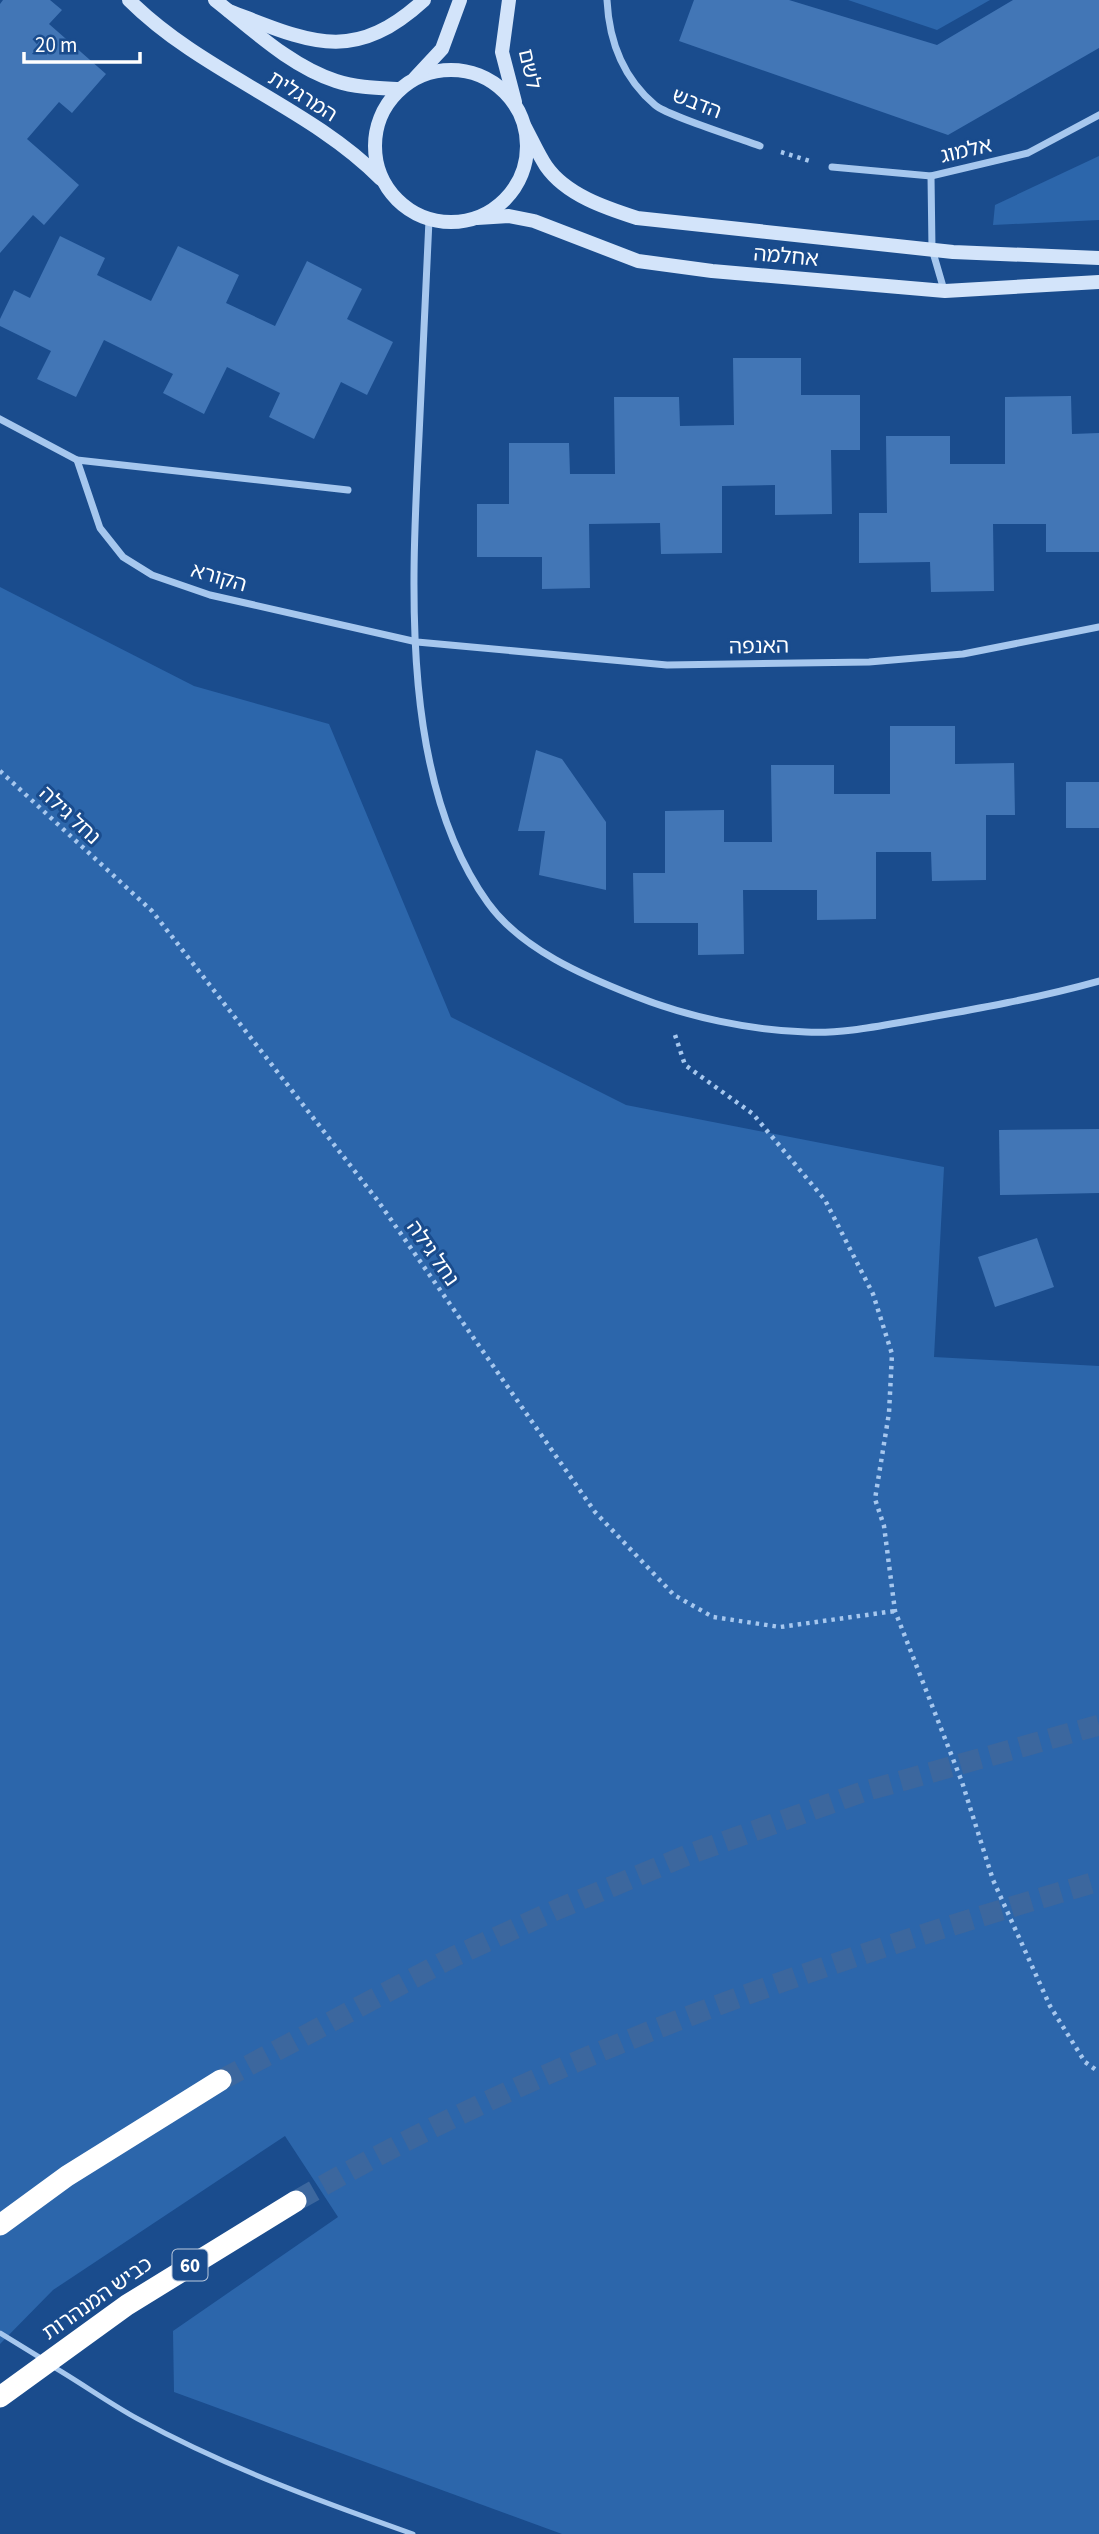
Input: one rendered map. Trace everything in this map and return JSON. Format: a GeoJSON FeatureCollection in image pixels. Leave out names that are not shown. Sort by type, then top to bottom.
{"type":"FeatureCollection","features":[{"type":"Feature","properties":{"kind":"highway"},"geometry":{"type":"LineString","coordinates":[[0,2225],[68,2176],[221,2080]]}},
{"type":"Feature","properties":{"kind":"highway","name":"כביש המנהרות"},"geometry":{"type":"LineString","coordinates":[[0,2397],[148,2291],[296,2201]]}},
{"type":"Feature","properties":{"kind":"street","name":"המרגלית"},"geometry":{"type":"LineString","coordinates":[[129,0],[193,50],[334,139],[384,182]]}},
{"type":"Feature","properties":{"kind":"street","name":"המרגלית"},"geometry":{"type":"LineString","coordinates":[[215,0],[278,50],[325,77],[360,87],[400,89]]}},
{"type":"Feature","properties":{"kind":"street"},"geometry":{"type":"LineString","coordinates":[[229,11],[306,40],[331,43],[382,31],[424,0]]}},
{"type":"Feature","properties":{"kind":"street"},"geometry":{"type":"LineString","coordinates":[[414,79],[442,70],[471,72],[498,86],[517,107],[525,127],[528,148],[523,174],[509,197],[477,218],[453,223],[429,220],[399,202],[384,182],[375,158],[376,133],[385,107],[442,49],[460,0]]}},
{"type":"Feature","properties":{"kind":"street","name":"לשם"},"geometry":{"type":"LineString","coordinates":[[509,0],[502,52],[517,107]]}},
{"type":"Feature","properties":{"kind":"street","name":"הדבש"},"geometry":{"type":"LineString","coordinates":[[607,0],[609,33],[624,68],[656,106],[760,146]]}},
{"type":"Feature","properties":{"kind":"street","name":"אלמוג"},"geometry":{"type":"LineString","coordinates":[[832,167],[931,176],[1028,153],[1099,115]]}},
{"type":"Feature","properties":{"kind":"street","name":"אחלמה"},"geometry":{"type":"LineString","coordinates":[[525,127],[547,169],[569,188],[600,206],[637,218],[932,249],[1099,258]]}},
{"type":"Feature","properties":{"kind":"street"},"geometry":{"type":"LineString","coordinates":[[931,176],[932,249],[945,290]]}},
{"type":"Feature","properties":{"kind":"street","name":"אחלמה"},"geometry":{"type":"LineString","coordinates":[[477,218],[509,216],[534,221],[638,261],[712,271],[945,290],[1099,282]]}},
{"type":"Feature","properties":{"kind":"street"},"geometry":{"type":"LineString","coordinates":[[429,220],[416,505],[418,701],[448,826],[489,904],[521,936],[562,962],[609,986],[667,1009],[735,1024],[808,1033],[873,1027],[978,1009],[1099,981]]}},
{"type":"Feature","properties":{"kind":"street"},"geometry":{"type":"LineString","coordinates":[[0,418],[77,460],[348,490]]}},
{"type":"Feature","properties":{"kind":"street","name":"הקורא"},"geometry":{"type":"LineString","coordinates":[[77,460],[100,528],[123,558],[152,575],[211,595],[417,642]]}},
{"type":"Feature","properties":{"kind":"street","name":"האנפה"},"geometry":{"type":"LineString","coordinates":[[417,642],[667,665],[869,662],[963,654],[1099,627]]}},
{"type":"Feature","properties":{"kind":"lane"},"geometry":{"type":"LineString","coordinates":[[0,2333],[138,2419],[228,2463],[308,2497],[413,2534]]}},
{"type":"Feature","properties":{"kind":"path"},"geometry":{"type":"LineString","coordinates":[[760,146],[832,167]]}},
{"type":"Feature","properties":{"kind":"path","name":"נחל גילה"},"geometry":{"type":"LineString","coordinates":[[0,771],[152,911],[377,1201],[595,1511],[674,1595],[713,1617],[780,1627],[895,1611]]}},
{"type":"Feature","properties":{"kind":"path"},"geometry":{"type":"LineString","coordinates":[[667,1009],[685,1065],[752,1114],[825,1200],[873,1294],[892,1354],[889,1413],[875,1499],[884,1526],[895,1611],[962,1782],[993,1880],[1050,2007],[1085,2062],[1099,2072]]}},
{"type":"Feature","properties":{"kind":"shaded area"},"geometry":{"type":"Polygon","coordinates":[[[848,0],[990,0],[937,30],[848,0]]]}},
{"type":"Feature","properties":{"kind":"shaded area"},"geometry":{"type":"Polygon","coordinates":[[[1099,156],[1099,220],[993,225],[995,205],[1099,156]]]}},
{"type":"Feature","properties":{"kind":"shaded area"},"geometry":{"type":"Polygon","coordinates":[[[0,587],[194,686],[329,724],[451,1017],[626,1105],[944,1167],[934,1357],[1099,1366],[1099,2534],[562,2534],[174,2392],[173,2331],[338,2217],[285,2136],[53,2290],[0,2344],[0,587]]]}},
{"type":"Feature","properties":{"kind":"building"},"geometry":{"type":"Polygon","coordinates":[[[3,0],[50,0],[62,10],[49,24],[106,74],[72,113],[59,102],[27,139],[79,185],[44,225],[33,215],[0,253],[0,4],[3,0]]]}},
{"type":"Feature","properties":{"kind":"building"},"geometry":{"type":"Polygon","coordinates":[[[694,0],[789,0],[937,45],[1013,0],[1099,0],[1099,48],[948,135],[679,41],[694,0]]]}},
{"type":"Feature","properties":{"kind":"building"},"geometry":{"type":"Polygon","coordinates":[[[60,236],[105,258],[97,275],[151,301],[178,246],[239,275],[226,303],[275,326],[307,261],[362,289],[347,319],[393,342],[367,395],[341,382],[314,439],[269,417],[280,393],[227,367],[204,414],[163,393],[173,374],[104,340],[76,397],[37,379],[51,351],[0,326],[0,319],[14,290],[30,298],[60,236]]]}},
{"type":"Feature","properties":{"kind":"building"},"geometry":{"type":"Polygon","coordinates":[[[733,358],[801,358],[801,395],[860,395],[860,450],[831,450],[832,514],[775,515],[775,485],[722,486],[722,553],[661,554],[660,523],[589,524],[590,588],[542,589],[542,557],[477,557],[477,504],[509,504],[509,443],[569,443],[570,474],[615,474],[614,397],[679,397],[680,426],[734,425],[733,358]]]}},
{"type":"Feature","properties":{"kind":"building"},"geometry":{"type":"Polygon","coordinates":[[[1071,396],[1072,434],[1099,433],[1099,552],[1046,552],[1046,524],[993,524],[994,591],[931,592],[930,562],[859,563],[859,513],[887,513],[886,436],[950,436],[950,464],[1005,464],[1005,397],[1071,396]]]}},
{"type":"Feature","properties":{"kind":"building"},"geometry":{"type":"Polygon","coordinates":[[[890,726],[955,726],[955,764],[1014,763],[1015,815],[986,815],[986,880],[932,881],[931,852],[876,852],[876,919],[817,920],[817,890],[743,890],[744,954],[698,955],[698,923],[634,923],[633,873],[665,873],[665,811],[724,810],[724,842],[772,842],[771,765],[834,765],[834,794],[890,794],[890,726]]]}},
{"type":"Feature","properties":{"kind":"building"},"geometry":{"type":"Polygon","coordinates":[[[536,750],[562,759],[606,822],[606,890],[539,875],[545,831],[518,831],[536,750]]]}},
{"type":"Feature","properties":{"kind":"building"},"geometry":{"type":"Polygon","coordinates":[[[1066,782],[1099,782],[1099,828],[1066,828],[1066,782]]]}},
{"type":"Feature","properties":{"kind":"building"},"geometry":{"type":"Polygon","coordinates":[[[1099,1129],[1099,1193],[1000,1195],[999,1130],[1099,1129]]]}},
{"type":"Feature","properties":{"kind":"building"},"geometry":{"type":"Polygon","coordinates":[[[1037,1238],[1054,1287],[995,1307],[978,1257],[1037,1238]]]}},
{"type":"Feature","properties":{"kind":"tunnel"},"geometry":{"type":"LineString","coordinates":[[221,2080],[453,1957],[558,1909],[690,1854],[862,1792],[1099,1725]]}},
{"type":"Feature","properties":{"kind":"tunnel"},"geometry":{"type":"LineString","coordinates":[[296,2201],[391,2149],[489,2101],[688,2017],[789,1979],[1099,1881]]}}]}
